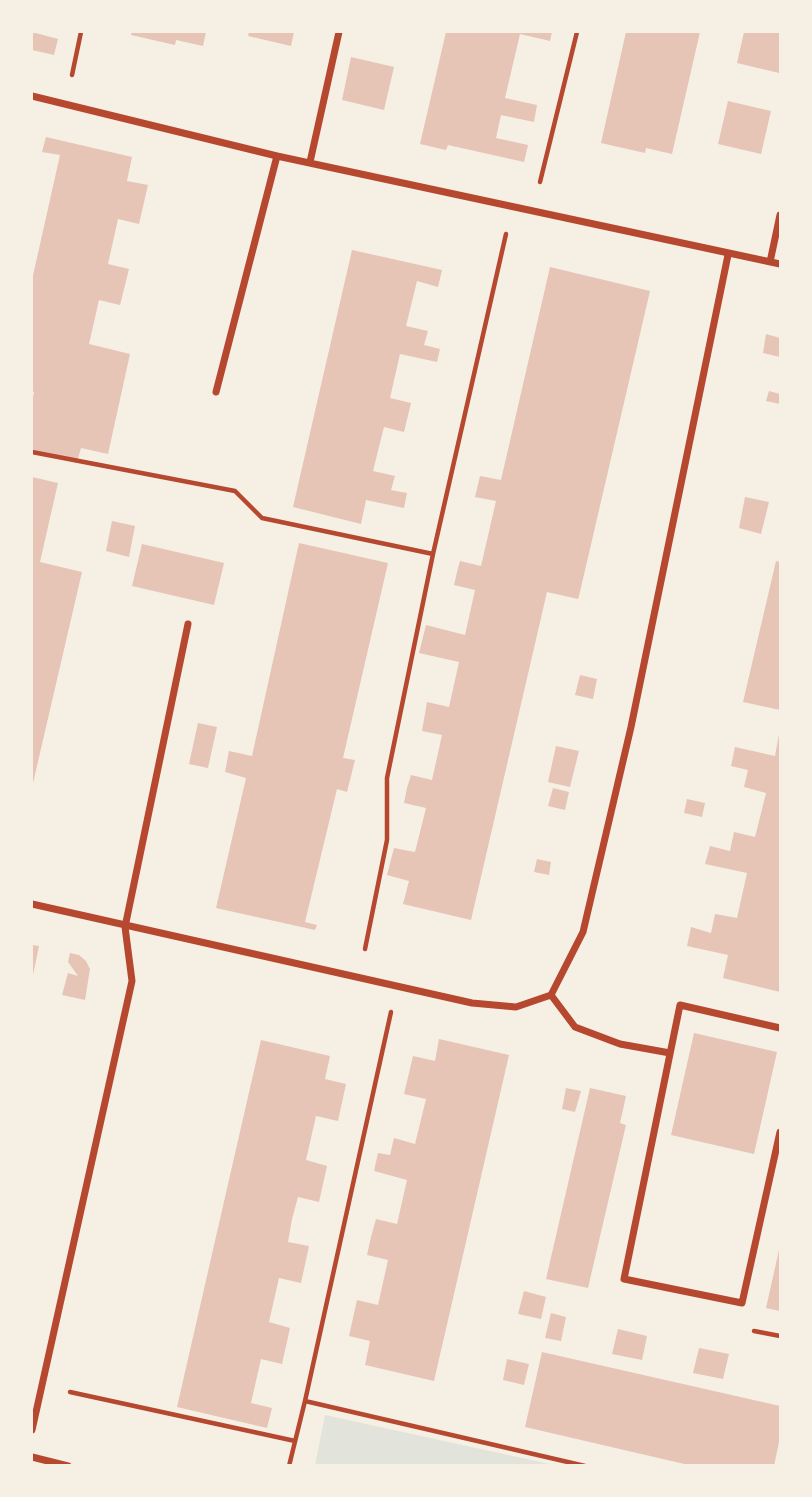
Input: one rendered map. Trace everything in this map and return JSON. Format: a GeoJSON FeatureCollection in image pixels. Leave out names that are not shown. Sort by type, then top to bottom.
{"type":"FeatureCollection","features":[{"type":"Feature","properties":{"kind":"street"},"geometry":{"type":"LineString","coordinates":[[310,162],[339,32]]}},
{"type":"Feature","properties":{"kind":"street"},"geometry":{"type":"LineString","coordinates":[[32,96],[277,156],[780,264]]}},
{"type":"Feature","properties":{"kind":"street"},"geometry":{"type":"LineString","coordinates":[[216,392],[277,156]]}},
{"type":"Feature","properties":{"kind":"street"},"geometry":{"type":"LineString","coordinates":[[770,262],[780,215]]}},
{"type":"Feature","properties":{"kind":"street"},"geometry":{"type":"LineString","coordinates":[[32,904],[472,1003],[516,1007],[551,995],[583,932],[631,727],[728,254]]}},
{"type":"Feature","properties":{"kind":"street"},"geometry":{"type":"LineString","coordinates":[[32,1430],[132,981],[125,926],[188,624]]}},
{"type":"Feature","properties":{"kind":"street"},"geometry":{"type":"LineString","coordinates":[[551,995],[575,1027],[620,1044],[670,1053]]}},
{"type":"Feature","properties":{"kind":"street"},"geometry":{"type":"LineString","coordinates":[[780,1028],[680,1005],[624,1279],[742,1304],[780,1132]]}},
{"type":"Feature","properties":{"kind":"street"},"geometry":{"type":"LineString","coordinates":[[32,1457],[68,1465]]}},
{"type":"Feature","properties":{"kind":"path"},"geometry":{"type":"LineString","coordinates":[[66,103],[81,32]]}},
{"type":"Feature","properties":{"kind":"path"},"geometry":{"type":"LineString","coordinates":[[533,210],[577,32]]}},
{"type":"Feature","properties":{"kind":"path"},"geometry":{"type":"LineString","coordinates":[[359,977],[387,840],[387,778],[433,554],[513,205]]}},
{"type":"Feature","properties":{"kind":"path"},"geometry":{"type":"LineString","coordinates":[[32,452],[235,491],[262,518],[433,554]]}},
{"type":"Feature","properties":{"kind":"path"},"geometry":{"type":"LineString","coordinates":[[289,1465],[397,986]]}},
{"type":"Feature","properties":{"kind":"path"},"geometry":{"type":"LineString","coordinates":[[41,1386],[295,1441]]}},
{"type":"Feature","properties":{"kind":"path"},"geometry":{"type":"LineString","coordinates":[[305,1401],[585,1465]]}},
{"type":"Feature","properties":{"kind":"shaded area"},"geometry":{"type":"Polygon","coordinates":[[[325,1415],[554,1465],[315,1465],[325,1415]]]}},
{"type":"Feature","properties":{"kind":"building"},"geometry":{"type":"Polygon","coordinates":[[[32,32],[58,39],[54,55],[32,50],[32,32]]]}},
{"type":"Feature","properties":{"kind":"building"},"geometry":{"type":"Polygon","coordinates":[[[132,32],[206,32],[203,46],[176,40],[175,45],[131,35],[132,32]]]}},
{"type":"Feature","properties":{"kind":"building"},"geometry":{"type":"Polygon","coordinates":[[[249,32],[294,32],[291,46],[248,36],[249,32]]]}},
{"type":"Feature","properties":{"kind":"building"},"geometry":{"type":"Polygon","coordinates":[[[446,32],[552,32],[550,41],[520,34],[505,98],[537,105],[534,122],[501,115],[496,138],[528,145],[524,162],[448,145],[446,150],[420,144],[446,32]]]}},
{"type":"Feature","properties":{"kind":"building"},"geometry":{"type":"Polygon","coordinates":[[[626,32],[700,32],[672,154],[646,148],[645,153],[601,143],[626,32]]]}},
{"type":"Feature","properties":{"kind":"building"},"geometry":{"type":"Polygon","coordinates":[[[744,32],[780,32],[779,73],[737,63],[744,32]]]}},
{"type":"Feature","properties":{"kind":"building"},"geometry":{"type":"Polygon","coordinates":[[[351,57],[394,67],[384,110],[342,100],[351,57]]]}},
{"type":"Feature","properties":{"kind":"building"},"geometry":{"type":"Polygon","coordinates":[[[728,101],[771,111],[761,154],[718,144],[728,101]]]}},
{"type":"Feature","properties":{"kind":"building"},"geometry":{"type":"Polygon","coordinates":[[[46,137],[132,157],[127,181],[148,185],[139,224],[118,219],[108,264],[129,269],[120,305],[99,300],[89,344],[130,354],[108,454],[81,448],[77,462],[32,452],[32,280],[60,155],[42,152],[46,137]]]}},
{"type":"Feature","properties":{"kind":"building"},"geometry":{"type":"Polygon","coordinates":[[[352,250],[442,270],[438,287],[417,281],[406,326],[428,331],[424,345],[440,349],[437,362],[400,354],[390,398],[411,403],[404,432],[384,427],[373,471],[395,476],[391,490],[407,493],[404,508],[366,500],[361,524],[293,507],[352,250]]]}},
{"type":"Feature","properties":{"kind":"building"},"geometry":{"type":"Polygon","coordinates":[[[550,267],[650,291],[578,599],[547,592],[471,920],[403,904],[409,881],[387,875],[394,848],[415,852],[426,808],[404,803],[407,788],[411,775],[432,780],[442,735],[422,731],[427,702],[449,707],[459,662],[419,653],[426,625],[465,635],[475,590],[454,585],[460,561],[481,566],[496,501],[475,497],[480,476],[501,480],[550,267]]]}},
{"type":"Feature","properties":{"kind":"building"},"geometry":{"type":"Polygon","coordinates":[[[766,334],[780,338],[780,357],[763,353],[766,334]]]}},
{"type":"Feature","properties":{"kind":"building"},"geometry":{"type":"Polygon","coordinates":[[[769,391],[780,394],[780,404],[766,401],[769,391]]]}},
{"type":"Feature","properties":{"kind":"building"},"geometry":{"type":"Polygon","coordinates":[[[32,477],[58,483],[40,562],[82,572],[33,783],[32,477]]]}},
{"type":"Feature","properties":{"kind":"building"},"geometry":{"type":"Polygon","coordinates":[[[745,497],[769,502],[761,534],[739,528],[745,497]]]}},
{"type":"Feature","properties":{"kind":"building"},"geometry":{"type":"Polygon","coordinates":[[[112,521],[135,526],[129,557],[106,551],[112,521]]]}},
{"type":"Feature","properties":{"kind":"building"},"geometry":{"type":"Polygon","coordinates":[[[299,543],[388,563],[343,758],[355,760],[347,792],[337,789],[305,922],[317,925],[315,930],[216,908],[246,778],[225,772],[229,751],[252,756],[299,543]]]}},
{"type":"Feature","properties":{"kind":"building"},"geometry":{"type":"Polygon","coordinates":[[[142,544],[224,563],[214,605],[132,586],[142,544]]]}},
{"type":"Feature","properties":{"kind":"building"},"geometry":{"type":"Polygon","coordinates":[[[776,561],[780,562],[780,710],[743,702],[776,561]]]}},
{"type":"Feature","properties":{"kind":"building"},"geometry":{"type":"Polygon","coordinates":[[[580,675],[597,679],[593,699],[575,695],[580,675]]]}},
{"type":"Feature","properties":{"kind":"building"},"geometry":{"type":"Polygon","coordinates":[[[198,723],[217,727],[208,768],[189,764],[198,723]]]}},
{"type":"Feature","properties":{"kind":"building"},"geometry":{"type":"Polygon","coordinates":[[[779,734],[780,992],[723,978],[728,955],[687,946],[691,927],[711,933],[715,914],[737,918],[747,873],[705,864],[710,846],[730,851],[734,832],[755,837],[766,793],[744,787],[748,770],[731,766],[735,747],[775,756],[779,734]]]}},
{"type":"Feature","properties":{"kind":"building"},"geometry":{"type":"Polygon","coordinates":[[[556,746],[579,751],[570,787],[548,782],[556,746]]]}},
{"type":"Feature","properties":{"kind":"building"},"geometry":{"type":"Polygon","coordinates":[[[553,788],[569,792],[565,810],[548,806],[553,788]]]}},
{"type":"Feature","properties":{"kind":"building"},"geometry":{"type":"Polygon","coordinates":[[[687,799],[705,803],[702,817],[684,813],[687,799]]]}},
{"type":"Feature","properties":{"kind":"building"},"geometry":{"type":"Polygon","coordinates":[[[537,859],[551,862],[549,875],[534,872],[537,859]]]}},
{"type":"Feature","properties":{"kind":"building"},"geometry":{"type":"Polygon","coordinates":[[[32,945],[39,946],[33,975],[32,975],[32,945]]]}},
{"type":"Feature","properties":{"kind":"building"},"geometry":{"type":"Polygon","coordinates":[[[70,953],[79,955],[90,969],[85,1000],[62,995],[68,973],[78,976],[68,962],[70,953]]]}},
{"type":"Feature","properties":{"kind":"building"},"geometry":{"type":"Polygon","coordinates":[[[694,1033],[777,1052],[754,1154],[671,1135],[694,1033]]]}},
{"type":"Feature","properties":{"kind":"building"},"geometry":{"type":"Polygon","coordinates":[[[439,1039],[509,1055],[434,1381],[365,1365],[370,1341],[349,1336],[357,1300],[378,1305],[388,1260],[367,1255],[371,1237],[376,1219],[397,1224],[407,1180],[374,1171],[378,1153],[390,1155],[394,1138],[415,1144],[426,1099],[404,1094],[413,1056],[435,1061],[439,1039]]]}},
{"type":"Feature","properties":{"kind":"building"},"geometry":{"type":"Polygon","coordinates":[[[261,1040],[330,1056],[325,1079],[346,1084],[338,1121],[316,1116],[306,1160],[327,1166],[319,1202],[298,1197],[292,1219],[288,1242],[309,1246],[301,1283],[279,1278],[269,1322],[290,1328],[282,1364],[261,1359],[251,1403],[272,1408],[267,1428],[177,1407],[261,1040]]]}},
{"type":"Feature","properties":{"kind":"building"},"geometry":{"type":"Polygon","coordinates":[[[566,1088],[581,1091],[575,1112],[562,1109],[566,1088]]]}},
{"type":"Feature","properties":{"kind":"building"},"geometry":{"type":"Polygon","coordinates":[[[590,1088],[626,1096],[620,1123],[626,1125],[588,1288],[546,1279],[590,1088]]]}},
{"type":"Feature","properties":{"kind":"building"},"geometry":{"type":"Polygon","coordinates":[[[780,1250],[780,1311],[766,1308],[780,1250]]]}},
{"type":"Feature","properties":{"kind":"building"},"geometry":{"type":"Polygon","coordinates":[[[524,1291],[546,1297],[541,1319],[518,1314],[524,1291]]]}},
{"type":"Feature","properties":{"kind":"building"},"geometry":{"type":"Polygon","coordinates":[[[551,1313],[566,1317],[561,1341],[545,1338],[551,1313]]]}},
{"type":"Feature","properties":{"kind":"building"},"geometry":{"type":"Polygon","coordinates":[[[618,1329],[647,1336],[642,1360],[612,1354],[618,1329]]]}},
{"type":"Feature","properties":{"kind":"building"},"geometry":{"type":"Polygon","coordinates":[[[699,1348],[729,1354],[723,1379],[693,1373],[699,1348]]]}},
{"type":"Feature","properties":{"kind":"building"},"geometry":{"type":"Polygon","coordinates":[[[542,1352],[780,1406],[780,1437],[774,1466],[693,1466],[525,1427],[542,1352]]]}},
{"type":"Feature","properties":{"kind":"building"},"geometry":{"type":"Polygon","coordinates":[[[507,1359],[529,1364],[524,1385],[503,1380],[507,1359]]]}}]}
